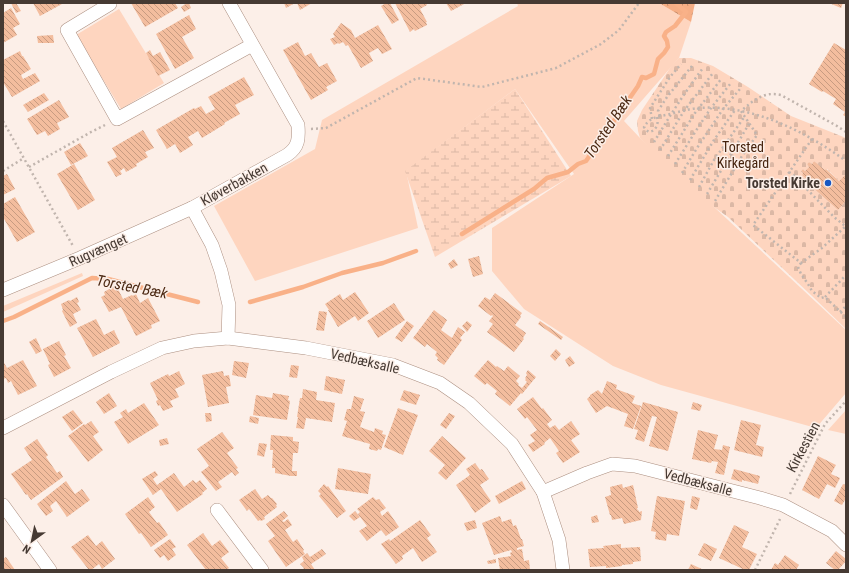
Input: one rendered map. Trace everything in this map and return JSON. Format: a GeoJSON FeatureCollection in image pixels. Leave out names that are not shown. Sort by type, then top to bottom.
{"type":"FeatureCollection","features":[{"type":"Feature","properties":{"kind":"street"},"geometry":{"type":"LineString","coordinates":[[229,3],[298,125],[298,130]]}},
{"type":"Feature","properties":{"kind":"street"},"geometry":{"type":"LineString","coordinates":[[110,4],[67,30],[116,119],[252,45]]}},
{"type":"Feature","properties":{"kind":"street","name":"Kløverbakken"},"geometry":{"type":"LineString","coordinates":[[228,338],[229,305],[221,271],[212,245],[192,208],[287,155],[293,150],[299,137],[298,130]]}},
{"type":"Feature","properties":{"kind":"street","name":"Rugvænget"},"geometry":{"type":"LineString","coordinates":[[3,290],[80,258],[192,208]]}},
{"type":"Feature","properties":{"kind":"street","name":"Vedbæksalle"},"geometry":{"type":"LineString","coordinates":[[3,428],[111,372],[162,348],[194,341],[228,338],[306,348],[393,365],[440,383],[469,403],[512,444],[543,492],[559,540],[563,570]]}},
{"type":"Feature","properties":{"kind":"street","name":"Vedbæksalle"},"geometry":{"type":"LineString","coordinates":[[543,492],[612,464],[635,466],[783,505],[832,531],[846,545]]}},
{"type":"Feature","properties":{"kind":"street"},"geometry":{"type":"LineString","coordinates":[[3,505],[50,570]]}},
{"type":"Feature","properties":{"kind":"street"},"geometry":{"type":"LineString","coordinates":[[217,510],[262,570]]}},
{"type":"Feature","properties":{"kind":"path"},"geometry":{"type":"LineString","coordinates":[[298,130],[326,128],[417,78],[482,87],[556,68],[602,44],[619,30],[639,3]]}},
{"type":"Feature","properties":{"kind":"path"},"geometry":{"type":"LineString","coordinates":[[652,119],[650,108],[670,77],[681,64]]}},
{"type":"Feature","properties":{"kind":"path"},"geometry":{"type":"LineString","coordinates":[[692,66],[667,97],[658,111],[658,117],[658,120],[656,128],[652,132],[646,130],[644,127],[646,123],[652,119],[658,117],[670,114],[699,108],[735,110],[766,118],[787,126],[812,139],[846,161]]}},
{"type":"Feature","properties":{"kind":"path"},"geometry":{"type":"LineString","coordinates":[[654,142],[670,114],[703,68]]}},
{"type":"Feature","properties":{"kind":"path"},"geometry":{"type":"LineString","coordinates":[[660,150],[684,111],[713,73]]}},
{"type":"Feature","properties":{"kind":"path"},"geometry":{"type":"LineString","coordinates":[[668,156],[699,108],[722,78]]}},
{"type":"Feature","properties":{"kind":"path"},"geometry":{"type":"LineString","coordinates":[[676,164],[711,108],[732,83]]}},
{"type":"Feature","properties":{"kind":"path"},"geometry":{"type":"LineString","coordinates":[[682,173],[723,109],[740,89]]}},
{"type":"Feature","properties":{"kind":"path"},"geometry":{"type":"LineString","coordinates":[[741,111],[752,102],[767,94],[774,93],[796,102],[846,132]]}},
{"type":"Feature","properties":{"kind":"path"},"geometry":{"type":"LineString","coordinates":[[690,180],[714,140],[735,110]]}},
{"type":"Feature","properties":{"kind":"path"},"geometry":{"type":"LineString","coordinates":[[715,201],[742,156],[757,135],[741,111]]}},
{"type":"Feature","properties":{"kind":"path"},"geometry":{"type":"LineString","coordinates":[[699,187],[714,160],[745,116]]}},
{"type":"Feature","properties":{"kind":"path"},"geometry":{"type":"LineString","coordinates":[[29,167],[116,119]]}},
{"type":"Feature","properties":{"kind":"path"},"geometry":{"type":"LineString","coordinates":[[3,121],[80,258]]}},
{"type":"Feature","properties":{"kind":"path"},"geometry":{"type":"LineString","coordinates":[[707,194],[749,124]]}},
{"type":"Feature","properties":{"kind":"path"},"geometry":{"type":"LineString","coordinates":[[801,263],[753,225],[812,139]]}},
{"type":"Feature","properties":{"kind":"path"},"geometry":{"type":"LineString","coordinates":[[3,170],[24,158]]}},
{"type":"Feature","properties":{"kind":"path"},"geometry":{"type":"LineString","coordinates":[[789,172],[795,176],[834,217],[846,226],[822,248],[798,266],[801,274],[812,291],[821,298],[825,297],[846,317]]}},
{"type":"Feature","properties":{"kind":"path"},"geometry":{"type":"LineString","coordinates":[[825,297],[846,275]]}},
{"type":"Feature","properties":{"kind":"path"},"geometry":{"type":"LineString","coordinates":[[840,312],[846,306]]}},
{"type":"Feature","properties":{"kind":"path","name":"Kirkestien"},"geometry":{"type":"LineString","coordinates":[[755,570],[780,518],[783,505],[825,424],[846,401]]}},
{"type":"Feature","properties":{"kind":"green space"},"geometry":{"type":"Polygon","coordinates":[[[517,3],[659,3],[691,22],[679,58],[624,121],[640,138],[846,330],[846,393],[816,428],[661,385],[613,366],[524,309],[492,271],[492,228],[574,174],[515,89],[406,171],[418,228],[255,281],[214,206],[315,149],[322,120],[518,6],[517,3]]]}},
{"type":"Feature","properties":{"kind":"green space"},"geometry":{"type":"Polygon","coordinates":[[[659,3],[695,3],[691,22],[659,3]]]}},
{"type":"Feature","properties":{"kind":"green space"},"geometry":{"type":"Polygon","coordinates":[[[119,9],[164,83],[121,109],[76,35],[119,9]]]}},
{"type":"Feature","properties":{"kind":"green space","name":"Torsted Kirkegård"},"geometry":{"type":"Polygon","coordinates":[[[679,58],[691,58],[713,66],[748,87],[791,116],[846,138],[846,174],[839,181],[827,169],[825,170],[814,161],[812,164],[809,162],[807,164],[809,167],[805,171],[803,169],[801,171],[803,173],[802,175],[813,186],[812,187],[838,210],[846,201],[846,329],[728,217],[704,200],[674,174],[640,138],[637,121],[642,110],[672,65],[679,58]]]}},
{"type":"Feature","properties":{"kind":"green space"},"geometry":{"type":"Polygon","coordinates":[[[515,89],[571,176],[435,257],[405,171],[515,89]]]}},
{"type":"Feature","properties":{"kind":"green space"},"geometry":{"type":"Polygon","coordinates":[[[82,273],[83,276],[3,312],[3,306],[82,273]]]}},
{"type":"Feature","properties":{"kind":"green space"},"geometry":{"type":"Polygon","coordinates":[[[846,410],[846,434],[828,430],[846,410]]]}},
{"type":"Feature","properties":{"kind":"building"},"geometry":{"type":"Polygon","coordinates":[[[11,3],[16,3],[21,11],[16,13],[11,3]]]}},
{"type":"Feature","properties":{"kind":"building"},"geometry":{"type":"Polygon","coordinates":[[[33,3],[61,3],[62,4],[40,16],[33,3]]]}},
{"type":"Feature","properties":{"kind":"building"},"geometry":{"type":"Polygon","coordinates":[[[131,3],[175,3],[178,8],[145,27],[131,3]]]}},
{"type":"Feature","properties":{"kind":"building"},"geometry":{"type":"Polygon","coordinates":[[[189,3],[191,8],[184,12],[181,7],[189,3]]]}},
{"type":"Feature","properties":{"kind":"building"},"geometry":{"type":"Polygon","coordinates":[[[284,3],[295,3],[286,8],[284,3]]]}},
{"type":"Feature","properties":{"kind":"building"},"geometry":{"type":"Polygon","coordinates":[[[297,3],[312,3],[300,10],[297,3]]]}},
{"type":"Feature","properties":{"kind":"building"},"geometry":{"type":"Polygon","coordinates":[[[386,3],[390,3],[399,20],[392,24],[381,6],[386,3]]]}},
{"type":"Feature","properties":{"kind":"building"},"geometry":{"type":"Polygon","coordinates":[[[395,3],[426,3],[427,5],[420,9],[427,22],[427,25],[415,31],[414,29],[410,32],[395,3]]]}},
{"type":"Feature","properties":{"kind":"building"},"geometry":{"type":"Polygon","coordinates":[[[446,3],[466,3],[451,11],[446,3]]]}},
{"type":"Feature","properties":{"kind":"building"},"geometry":{"type":"Polygon","coordinates":[[[829,3],[843,3],[841,8],[829,3]]]}},
{"type":"Feature","properties":{"kind":"building"},"geometry":{"type":"Polygon","coordinates":[[[11,8],[20,24],[13,28],[17,35],[3,43],[3,13],[11,8]]]}},
{"type":"Feature","properties":{"kind":"building"},"geometry":{"type":"Polygon","coordinates":[[[189,15],[196,29],[182,37],[194,58],[175,69],[156,34],[189,15]]]}},
{"type":"Feature","properties":{"kind":"building"},"geometry":{"type":"Polygon","coordinates":[[[341,23],[351,30],[355,38],[378,25],[392,49],[382,54],[378,48],[369,53],[373,61],[361,68],[348,45],[346,46],[343,42],[334,45],[330,39],[335,37],[333,34],[341,23]]]}},
{"type":"Feature","properties":{"kind":"building"},"geometry":{"type":"Polygon","coordinates":[[[53,35],[54,43],[38,43],[37,36],[53,35]]]}},
{"type":"Feature","properties":{"kind":"building"},"geometry":{"type":"Polygon","coordinates":[[[298,42],[305,56],[311,53],[319,67],[327,63],[337,81],[326,87],[328,90],[311,100],[283,50],[298,42]]]}},
{"type":"Feature","properties":{"kind":"building"},"geometry":{"type":"Polygon","coordinates":[[[834,43],[846,50],[846,117],[843,115],[845,112],[833,104],[836,99],[809,84],[834,43]]]}},
{"type":"Feature","properties":{"kind":"building"},"geometry":{"type":"Polygon","coordinates":[[[150,50],[153,56],[160,52],[170,70],[158,76],[146,53],[150,50]]]}},
{"type":"Feature","properties":{"kind":"building"},"geometry":{"type":"Polygon","coordinates":[[[20,51],[31,69],[21,75],[23,79],[35,73],[40,81],[12,97],[3,82],[3,60],[20,51]]]}},
{"type":"Feature","properties":{"kind":"building"},"geometry":{"type":"Polygon","coordinates":[[[244,77],[254,95],[235,105],[240,114],[202,138],[198,131],[188,137],[193,145],[180,153],[175,144],[167,149],[156,130],[194,108],[195,109],[201,106],[206,114],[215,109],[208,97],[244,77]]]}},
{"type":"Feature","properties":{"kind":"building"},"geometry":{"type":"Polygon","coordinates":[[[44,93],[49,100],[28,112],[23,105],[44,93]]]}},
{"type":"Feature","properties":{"kind":"building"},"geometry":{"type":"Polygon","coordinates":[[[59,100],[69,117],[57,123],[60,129],[48,136],[45,131],[37,135],[27,119],[59,100]]]}},
{"type":"Feature","properties":{"kind":"building"},"geometry":{"type":"Polygon","coordinates":[[[143,130],[154,148],[145,152],[148,157],[136,164],[137,166],[126,172],[124,168],[120,171],[122,174],[116,177],[107,162],[117,157],[112,148],[143,130]]]}},
{"type":"Feature","properties":{"kind":"building"},"geometry":{"type":"Polygon","coordinates":[[[80,143],[88,156],[71,165],[64,152],[80,143]]]}},
{"type":"Feature","properties":{"kind":"building","name":"Torsted Kirke"},"geometry":{"type":"Polygon","coordinates":[[[814,161],[825,170],[826,169],[839,181],[846,174],[846,201],[838,210],[812,187],[813,186],[802,175],[803,173],[801,171],[803,169],[805,171],[809,167],[807,164],[809,162],[812,164],[814,161]]]}},
{"type":"Feature","properties":{"kind":"building"},"geometry":{"type":"Polygon","coordinates":[[[74,164],[95,200],[78,210],[57,174],[74,164]]]}},
{"type":"Feature","properties":{"kind":"building"},"geometry":{"type":"Polygon","coordinates":[[[7,174],[15,189],[3,195],[3,176],[7,174]]]}},
{"type":"Feature","properties":{"kind":"building"},"geometry":{"type":"Polygon","coordinates":[[[15,197],[35,232],[17,242],[3,217],[3,204],[15,197]]]}},
{"type":"Feature","properties":{"kind":"building"},"geometry":{"type":"Polygon","coordinates":[[[479,256],[483,274],[473,277],[468,259],[479,256]]]}},
{"type":"Feature","properties":{"kind":"building"},"geometry":{"type":"Polygon","coordinates":[[[454,259],[458,265],[451,269],[448,264],[454,259]]]}},
{"type":"Feature","properties":{"kind":"building"},"geometry":{"type":"Polygon","coordinates":[[[116,285],[123,299],[136,294],[140,303],[148,298],[160,321],[151,325],[152,328],[136,336],[121,307],[109,312],[101,297],[105,295],[104,292],[116,285]]]}},
{"type":"Feature","properties":{"kind":"building"},"geometry":{"type":"Polygon","coordinates":[[[355,292],[369,313],[358,321],[355,316],[338,327],[325,304],[340,294],[343,300],[355,292]]]}},
{"type":"Feature","properties":{"kind":"building"},"geometry":{"type":"Polygon","coordinates":[[[495,293],[522,313],[515,325],[526,333],[523,338],[524,339],[514,352],[487,332],[493,324],[489,321],[493,316],[478,306],[485,297],[490,300],[495,293]]]}},
{"type":"Feature","properties":{"kind":"building"},"geometry":{"type":"Polygon","coordinates":[[[77,297],[79,302],[77,303],[81,310],[73,314],[77,323],[70,327],[62,311],[61,304],[77,297]]]}},
{"type":"Feature","properties":{"kind":"building"},"geometry":{"type":"Polygon","coordinates":[[[394,303],[405,320],[378,338],[367,321],[394,303]]]}},
{"type":"Feature","properties":{"kind":"building"},"geometry":{"type":"Polygon","coordinates":[[[434,310],[447,320],[441,330],[452,338],[458,327],[465,332],[460,338],[462,340],[444,365],[437,360],[438,358],[435,355],[437,352],[427,344],[425,347],[413,338],[434,310]]]}},
{"type":"Feature","properties":{"kind":"building"},"geometry":{"type":"Polygon","coordinates":[[[319,311],[327,312],[324,331],[316,330],[319,311]]]}},
{"type":"Feature","properties":{"kind":"building"},"geometry":{"type":"Polygon","coordinates":[[[96,319],[104,335],[114,330],[120,343],[93,357],[77,328],[96,319]]]}},
{"type":"Feature","properties":{"kind":"building"},"geometry":{"type":"Polygon","coordinates":[[[407,321],[414,326],[402,342],[395,338],[407,321]]]}},
{"type":"Feature","properties":{"kind":"building"},"geometry":{"type":"Polygon","coordinates":[[[467,321],[472,325],[467,332],[462,326],[467,321]]]}},
{"type":"Feature","properties":{"kind":"building"},"geometry":{"type":"Polygon","coordinates":[[[540,321],[563,337],[561,340],[538,324],[540,321]]]}},
{"type":"Feature","properties":{"kind":"building"},"geometry":{"type":"Polygon","coordinates":[[[36,338],[42,351],[36,354],[29,342],[36,338]]]}},
{"type":"Feature","properties":{"kind":"building"},"geometry":{"type":"Polygon","coordinates":[[[59,341],[66,355],[64,356],[71,368],[54,377],[43,349],[59,341]]]}},
{"type":"Feature","properties":{"kind":"building"},"geometry":{"type":"Polygon","coordinates":[[[556,349],[561,354],[555,361],[550,356],[556,349]]]}},
{"type":"Feature","properties":{"kind":"building"},"geometry":{"type":"Polygon","coordinates":[[[570,356],[575,363],[569,367],[565,360],[570,356]]]}},
{"type":"Feature","properties":{"kind":"building"},"geometry":{"type":"Polygon","coordinates":[[[23,360],[37,386],[18,395],[11,381],[8,383],[6,378],[3,379],[3,361],[7,368],[23,360]]]}},
{"type":"Feature","properties":{"kind":"building"},"geometry":{"type":"Polygon","coordinates":[[[488,360],[496,367],[497,366],[504,371],[508,366],[520,376],[516,381],[522,388],[527,382],[525,378],[528,370],[536,377],[510,406],[495,394],[497,391],[487,383],[485,385],[474,376],[488,360]]]}},
{"type":"Feature","properties":{"kind":"building"},"geometry":{"type":"Polygon","coordinates":[[[234,361],[249,363],[246,378],[232,375],[234,361]]]}},
{"type":"Feature","properties":{"kind":"building"},"geometry":{"type":"Polygon","coordinates":[[[291,365],[299,366],[297,378],[289,377],[291,365]]]}},
{"type":"Feature","properties":{"kind":"building"},"geometry":{"type":"Polygon","coordinates":[[[179,371],[185,384],[175,389],[179,397],[170,401],[173,407],[163,411],[160,405],[158,406],[156,401],[158,400],[150,383],[168,374],[169,376],[179,371]]]}},
{"type":"Feature","properties":{"kind":"building"},"geometry":{"type":"Polygon","coordinates":[[[223,371],[224,376],[229,375],[231,386],[226,387],[229,403],[208,407],[202,375],[223,371]]]}},
{"type":"Feature","properties":{"kind":"building"},"geometry":{"type":"Polygon","coordinates":[[[326,376],[345,380],[342,394],[324,390],[326,376]]]}},
{"type":"Feature","properties":{"kind":"building"},"geometry":{"type":"Polygon","coordinates":[[[607,381],[617,385],[616,389],[635,396],[632,403],[641,406],[633,429],[624,426],[628,414],[607,406],[596,413],[587,399],[598,390],[602,394],[607,381]]]}},
{"type":"Feature","properties":{"kind":"building"},"geometry":{"type":"Polygon","coordinates":[[[303,389],[317,392],[316,400],[335,403],[332,422],[306,418],[304,429],[296,428],[300,398],[302,398],[303,389]]]}},
{"type":"Feature","properties":{"kind":"building"},"geometry":{"type":"Polygon","coordinates":[[[404,390],[420,395],[416,405],[400,400],[404,390]]]}},
{"type":"Feature","properties":{"kind":"building"},"geometry":{"type":"Polygon","coordinates":[[[109,393],[117,406],[104,414],[96,402],[109,393]]]}},
{"type":"Feature","properties":{"kind":"building"},"geometry":{"type":"Polygon","coordinates":[[[273,393],[289,396],[288,400],[290,401],[287,420],[253,415],[256,395],[272,398],[273,393]]]}},
{"type":"Feature","properties":{"kind":"building"},"geometry":{"type":"Polygon","coordinates":[[[354,396],[364,399],[360,411],[365,412],[360,427],[374,432],[375,428],[383,431],[382,434],[386,435],[381,450],[378,449],[377,451],[369,449],[370,444],[342,436],[347,421],[344,420],[347,409],[351,409],[354,396]]]}},
{"type":"Feature","properties":{"kind":"building"},"geometry":{"type":"Polygon","coordinates":[[[533,397],[552,420],[547,424],[550,428],[555,425],[559,430],[571,421],[580,434],[571,440],[580,452],[563,463],[556,453],[559,451],[550,438],[544,443],[545,444],[533,452],[528,445],[535,441],[530,435],[537,430],[527,417],[525,419],[517,409],[533,397]]]}},
{"type":"Feature","properties":{"kind":"building"},"geometry":{"type":"Polygon","coordinates":[[[643,402],[678,412],[668,451],[649,446],[657,417],[652,416],[644,442],[635,439],[638,430],[634,429],[643,402]]]}},
{"type":"Feature","properties":{"kind":"building"},"geometry":{"type":"Polygon","coordinates":[[[693,402],[702,405],[700,411],[691,409],[693,402]]]}},
{"type":"Feature","properties":{"kind":"building"},"geometry":{"type":"Polygon","coordinates":[[[144,403],[159,425],[128,444],[114,422],[123,417],[120,413],[126,409],[128,413],[144,403]]]}},
{"type":"Feature","properties":{"kind":"building"},"geometry":{"type":"Polygon","coordinates":[[[398,408],[418,415],[403,455],[384,447],[398,408]]]}},
{"type":"Feature","properties":{"kind":"building"},"geometry":{"type":"Polygon","coordinates":[[[73,410],[83,423],[72,431],[62,417],[73,410]]]}},
{"type":"Feature","properties":{"kind":"building"},"geometry":{"type":"Polygon","coordinates":[[[205,413],[211,413],[212,421],[206,422],[205,413]]]}},
{"type":"Feature","properties":{"kind":"building"},"geometry":{"type":"Polygon","coordinates":[[[449,413],[455,416],[446,429],[440,425],[449,413]]]}},
{"type":"Feature","properties":{"kind":"building"},"geometry":{"type":"Polygon","coordinates":[[[250,416],[259,418],[258,424],[249,422],[250,416]]]}},
{"type":"Feature","properties":{"kind":"building"},"geometry":{"type":"Polygon","coordinates":[[[741,420],[761,425],[756,445],[764,447],[762,457],[734,450],[741,420]]]}},
{"type":"Feature","properties":{"kind":"building"},"geometry":{"type":"Polygon","coordinates":[[[91,421],[99,432],[93,436],[103,450],[88,462],[68,436],[84,424],[85,425],[91,421]]]}},
{"type":"Feature","properties":{"kind":"building"},"geometry":{"type":"Polygon","coordinates":[[[698,430],[718,435],[714,449],[722,450],[723,445],[730,447],[724,475],[715,473],[718,462],[712,461],[711,463],[692,459],[698,430]]]}},
{"type":"Feature","properties":{"kind":"building"},"geometry":{"type":"Polygon","coordinates":[[[222,432],[234,448],[227,453],[238,468],[236,469],[239,473],[235,476],[232,472],[218,482],[222,487],[216,491],[201,472],[209,466],[197,449],[222,432]]]}},
{"type":"Feature","properties":{"kind":"building"},"geometry":{"type":"Polygon","coordinates":[[[271,435],[293,437],[293,441],[299,442],[298,453],[293,453],[292,471],[297,471],[297,476],[275,473],[275,468],[272,468],[273,450],[270,450],[271,435]]]}},
{"type":"Feature","properties":{"kind":"building"},"geometry":{"type":"Polygon","coordinates":[[[442,436],[466,458],[446,480],[438,473],[445,465],[429,451],[442,436]]]}},
{"type":"Feature","properties":{"kind":"building"},"geometry":{"type":"Polygon","coordinates":[[[167,438],[169,444],[160,446],[159,440],[167,438]]]}},
{"type":"Feature","properties":{"kind":"building"},"geometry":{"type":"Polygon","coordinates":[[[37,439],[48,455],[46,457],[57,473],[60,471],[63,477],[31,500],[11,474],[32,460],[24,448],[37,439]]]}},
{"type":"Feature","properties":{"kind":"building"},"geometry":{"type":"Polygon","coordinates":[[[259,443],[267,444],[264,457],[257,455],[259,443]]]}},
{"type":"Feature","properties":{"kind":"building"},"geometry":{"type":"Polygon","coordinates":[[[818,456],[836,465],[831,474],[840,478],[835,488],[827,484],[819,499],[802,490],[818,456]]]}},
{"type":"Feature","properties":{"kind":"building"},"geometry":{"type":"Polygon","coordinates":[[[475,463],[480,470],[482,469],[489,479],[480,485],[491,501],[475,513],[456,485],[470,475],[466,469],[475,463]]]}},
{"type":"Feature","properties":{"kind":"building"},"geometry":{"type":"Polygon","coordinates":[[[338,468],[371,474],[368,494],[335,489],[338,468]]]}},
{"type":"Feature","properties":{"kind":"building"},"geometry":{"type":"Polygon","coordinates":[[[734,469],[760,476],[758,484],[731,479],[734,469]]]}},
{"type":"Feature","properties":{"kind":"building"},"geometry":{"type":"Polygon","coordinates":[[[155,471],[158,475],[153,479],[157,485],[174,473],[184,487],[193,480],[196,483],[200,480],[207,489],[202,493],[203,494],[177,512],[161,489],[153,495],[142,479],[155,471]]]}},
{"type":"Feature","properties":{"kind":"building"},"geometry":{"type":"Polygon","coordinates":[[[66,481],[75,494],[82,489],[90,500],[67,517],[56,501],[50,506],[53,511],[46,516],[37,504],[66,481]]]}},
{"type":"Feature","properties":{"kind":"building"},"geometry":{"type":"Polygon","coordinates":[[[522,481],[526,489],[499,504],[495,496],[522,481]]]}},
{"type":"Feature","properties":{"kind":"building"},"geometry":{"type":"Polygon","coordinates":[[[324,484],[327,487],[328,486],[346,511],[337,518],[319,496],[321,494],[318,491],[324,484]]]}},
{"type":"Feature","properties":{"kind":"building"},"geometry":{"type":"Polygon","coordinates":[[[622,484],[623,488],[633,485],[638,511],[642,511],[641,520],[624,524],[622,518],[612,520],[605,497],[611,495],[610,487],[622,484]]]}},
{"type":"Feature","properties":{"kind":"building"},"geometry":{"type":"Polygon","coordinates":[[[843,484],[846,485],[846,498],[842,505],[834,501],[843,484]]]}},
{"type":"Feature","properties":{"kind":"building"},"geometry":{"type":"Polygon","coordinates":[[[255,489],[262,499],[268,495],[277,504],[277,507],[261,521],[258,521],[249,509],[247,511],[239,500],[255,489]]]}},
{"type":"Feature","properties":{"kind":"building"},"geometry":{"type":"Polygon","coordinates":[[[657,496],[685,501],[679,536],[667,534],[666,541],[655,539],[656,532],[651,531],[657,496]]]}},
{"type":"Feature","properties":{"kind":"building"},"geometry":{"type":"Polygon","coordinates":[[[692,496],[700,498],[697,510],[690,508],[692,496]]]}},
{"type":"Feature","properties":{"kind":"building"},"geometry":{"type":"Polygon","coordinates":[[[148,497],[155,507],[149,512],[157,523],[159,522],[168,535],[151,547],[141,533],[139,534],[125,514],[148,497]]]}},
{"type":"Feature","properties":{"kind":"building"},"geometry":{"type":"Polygon","coordinates":[[[373,497],[376,500],[379,499],[386,508],[380,512],[382,516],[388,511],[399,527],[386,536],[381,530],[367,541],[359,531],[367,526],[358,514],[360,512],[357,509],[373,497]]]}},
{"type":"Feature","properties":{"kind":"building"},"geometry":{"type":"Polygon","coordinates":[[[284,511],[288,516],[282,521],[284,522],[288,519],[292,525],[285,530],[293,542],[297,539],[305,554],[286,567],[268,541],[275,536],[266,524],[284,511]]]}},
{"type":"Feature","properties":{"kind":"building"},"geometry":{"type":"Polygon","coordinates":[[[355,511],[360,517],[354,521],[349,516],[355,511]]]}},
{"type":"Feature","properties":{"kind":"building"},"geometry":{"type":"Polygon","coordinates":[[[597,515],[599,522],[592,523],[591,517],[597,515]]]}},
{"type":"Feature","properties":{"kind":"building"},"geometry":{"type":"Polygon","coordinates":[[[500,516],[502,522],[511,519],[513,526],[516,525],[524,546],[517,548],[517,550],[522,549],[524,561],[529,560],[530,570],[500,570],[498,558],[511,556],[510,553],[512,552],[511,550],[494,555],[482,523],[500,516]]]}},
{"type":"Feature","properties":{"kind":"building"},"geometry":{"type":"Polygon","coordinates":[[[420,520],[431,535],[427,538],[437,552],[422,562],[413,548],[402,556],[403,559],[396,564],[381,544],[389,539],[390,541],[420,520]]]}},
{"type":"Feature","properties":{"kind":"building"},"geometry":{"type":"Polygon","coordinates":[[[475,520],[477,528],[467,531],[464,523],[475,520]]]}},
{"type":"Feature","properties":{"kind":"building"},"geometry":{"type":"Polygon","coordinates":[[[734,525],[749,532],[742,547],[757,554],[749,570],[745,570],[719,558],[734,525]]]}},
{"type":"Feature","properties":{"kind":"building"},"geometry":{"type":"Polygon","coordinates":[[[203,533],[212,546],[220,540],[229,552],[221,558],[229,568],[226,570],[206,570],[187,545],[203,533]]]}},
{"type":"Feature","properties":{"kind":"building"},"geometry":{"type":"Polygon","coordinates":[[[88,535],[96,546],[102,541],[115,559],[102,569],[99,564],[89,570],[71,547],[88,535]]]}},
{"type":"Feature","properties":{"kind":"building"},"geometry":{"type":"Polygon","coordinates":[[[170,539],[176,547],[172,549],[176,555],[168,561],[164,555],[160,558],[154,550],[170,539]]]}},
{"type":"Feature","properties":{"kind":"building"},"geometry":{"type":"Polygon","coordinates":[[[704,543],[717,549],[711,561],[698,555],[704,543]]]}},
{"type":"Feature","properties":{"kind":"building"},"geometry":{"type":"Polygon","coordinates":[[[621,544],[621,548],[640,547],[641,561],[633,562],[633,564],[606,568],[606,566],[590,567],[588,549],[604,548],[603,546],[621,544]]]}},
{"type":"Feature","properties":{"kind":"building"},"geometry":{"type":"Polygon","coordinates":[[[322,549],[326,554],[311,564],[315,570],[302,570],[304,568],[300,564],[304,561],[302,557],[307,553],[310,557],[322,549]]]}},
{"type":"Feature","properties":{"kind":"building"},"geometry":{"type":"Polygon","coordinates":[[[836,551],[846,559],[838,570],[835,570],[826,563],[836,551]]]}},
{"type":"Feature","properties":{"kind":"building"},"geometry":{"type":"Polygon","coordinates":[[[785,555],[799,565],[796,570],[771,570],[775,563],[778,565],[785,555]]]}},
{"type":"Feature","properties":{"kind":"building"},"geometry":{"type":"Polygon","coordinates":[[[6,557],[15,570],[3,570],[3,559],[6,557]]]}},
{"type":"Feature","properties":{"kind":"building"},"geometry":{"type":"Polygon","coordinates":[[[496,559],[496,563],[488,564],[487,561],[496,559]]]}},
{"type":"Feature","properties":{"kind":"building"},"geometry":{"type":"Polygon","coordinates":[[[691,564],[704,570],[688,570],[691,564]]]}},
{"type":"Feature","properties":{"kind":"waterway","name":"Torsted Bæk"},"geometry":{"type":"LineString","coordinates":[[462,234],[534,189],[547,178],[568,172],[578,164],[586,161],[638,86],[642,77],[646,78],[654,74],[658,59],[668,47],[664,36],[666,32],[675,26],[686,12],[676,3]]}},
{"type":"Feature","properties":{"kind":"waterway","name":"Torsted Bæk"},"geometry":{"type":"LineString","coordinates":[[250,302],[303,287],[342,273],[383,263],[416,251]]}},
{"type":"Feature","properties":{"kind":"waterway","name":"Torsted Bæk"},"geometry":{"type":"LineString","coordinates":[[3,321],[92,278],[108,279],[198,302]]}},
{"type":"Feature","properties":{"kind":"place","name":"Torsted Kirke"},"geometry":{"type":"Point","coordinates":[828,183]}}]}
